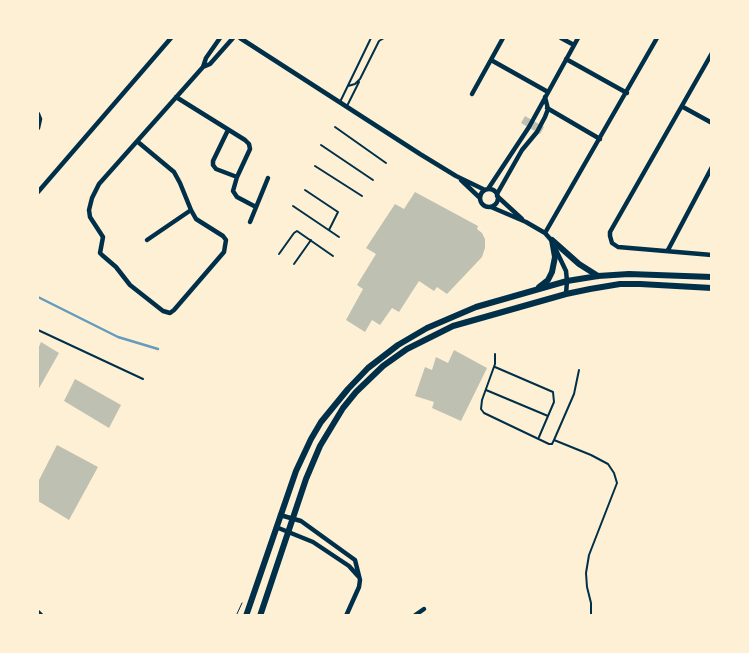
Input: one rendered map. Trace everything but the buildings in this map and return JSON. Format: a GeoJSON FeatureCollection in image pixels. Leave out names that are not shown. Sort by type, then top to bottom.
{"type":"FeatureCollection","features":[{"type":"Feature","properties":{"kind":"main road"},"geometry":{"type":"LineString","coordinates":[[552,240],[579,264],[598,276]]}},
{"type":"Feature","properties":{"kind":"main road"},"geometry":{"type":"LineString","coordinates":[[524,294],[543,285],[552,272],[555,257],[552,240]]}},
{"type":"Feature","properties":{"kind":"main road"},"geometry":{"type":"LineString","coordinates":[[246,616],[299,462],[311,439],[337,400],[368,368],[398,345],[427,328],[476,307],[568,281],[598,276],[629,274],[712,277]]}},
{"type":"Feature","properties":{"kind":"main road"},"geometry":{"type":"LineString","coordinates":[[260,616],[306,479],[320,446],[343,408],[356,392],[384,366],[407,349],[454,326],[566,294],[620,284],[712,288]]}},
{"type":"Feature","properties":{"kind":"main road"},"geometry":{"type":"LineString","coordinates":[[38,613],[41,616]]}},
{"type":"Feature","properties":{"kind":"street"},"geometry":{"type":"LineString","coordinates":[[38,192],[170,38]]}},
{"type":"Feature","properties":{"kind":"street"},"geometry":{"type":"LineString","coordinates":[[138,142],[174,172],[191,210],[199,222],[223,236],[226,240],[226,248],[174,310],[167,313],[130,285],[116,267],[100,253],[102,237],[90,217],[89,210],[92,198],[99,184],[203,67],[206,58],[220,38]]}},
{"type":"Feature","properties":{"kind":"street"},"geometry":{"type":"LineString","coordinates":[[203,67],[210,64],[233,38]]}},
{"type":"Feature","properties":{"kind":"street"},"geometry":{"type":"LineString","coordinates":[[240,38],[456,176],[480,198],[483,205],[526,222],[545,233],[552,240],[566,271],[568,281],[566,294]]}},
{"type":"Feature","properties":{"kind":"street"},"geometry":{"type":"LineString","coordinates":[[472,94],[503,38]]}},
{"type":"Feature","properties":{"kind":"street"},"geometry":{"type":"LineString","coordinates":[[561,38],[574,45]]}},
{"type":"Feature","properties":{"kind":"street"},"geometry":{"type":"LineString","coordinates":[[480,198],[481,193],[487,189],[529,127],[578,38]]}},
{"type":"Feature","properties":{"kind":"street"},"geometry":{"type":"LineString","coordinates":[[545,233],[657,38]]}},
{"type":"Feature","properties":{"kind":"street"},"geometry":{"type":"LineString","coordinates":[[712,54],[610,232],[612,244],[618,247],[712,255]]}},
{"type":"Feature","properties":{"kind":"street"},"geometry":{"type":"LineString","coordinates":[[566,59],[627,93]]}},
{"type":"Feature","properties":{"kind":"street"},"geometry":{"type":"LineString","coordinates":[[491,60],[548,92]]}},
{"type":"Feature","properties":{"kind":"street"},"geometry":{"type":"LineString","coordinates":[[176,97],[245,140],[250,147],[237,177],[234,190],[235,195],[256,208]]}},
{"type":"Feature","properties":{"kind":"street"},"geometry":{"type":"LineString","coordinates":[[491,207],[496,203],[497,195],[522,150],[539,128],[548,109],[545,97]]}},
{"type":"Feature","properties":{"kind":"street"},"geometry":{"type":"LineString","coordinates":[[541,105],[600,139]]}},
{"type":"Feature","properties":{"kind":"street"},"geometry":{"type":"LineString","coordinates":[[683,107],[712,123]]}},
{"type":"Feature","properties":{"kind":"street"},"geometry":{"type":"LineString","coordinates":[[38,114],[40,119],[38,128]]}},
{"type":"Feature","properties":{"kind":"street"},"geometry":{"type":"LineString","coordinates":[[228,130],[213,161],[216,169],[237,177]]}},
{"type":"Feature","properties":{"kind":"street"},"geometry":{"type":"LineString","coordinates":[[668,250],[712,167]]}},
{"type":"Feature","properties":{"kind":"street"},"geometry":{"type":"LineString","coordinates":[[456,176],[493,190],[526,222]]}},
{"type":"Feature","properties":{"kind":"street"},"geometry":{"type":"LineString","coordinates":[[250,222],[268,178]]}},
{"type":"Feature","properties":{"kind":"street"},"geometry":{"type":"LineString","coordinates":[[148,240],[191,210]]}},
{"type":"Feature","properties":{"kind":"street"},"geometry":{"type":"LineString","coordinates":[[280,515],[301,521],[355,560],[359,587],[346,616]]}},
{"type":"Feature","properties":{"kind":"street"},"geometry":{"type":"LineString","coordinates":[[276,527],[313,542],[349,566],[359,577]]}},
{"type":"Feature","properties":{"kind":"street"},"geometry":{"type":"LineString","coordinates":[[333,555],[340,548]]}},
{"type":"Feature","properties":{"kind":"street"},"geometry":{"type":"LineString","coordinates":[[414,616],[424,609]]}},
{"type":"Feature","properties":{"kind":"lane"},"geometry":{"type":"LineString","coordinates":[[340,102],[372,38]]}},
{"type":"Feature","properties":{"kind":"lane"},"geometry":{"type":"LineString","coordinates":[[347,106],[379,41],[384,38]]}},
{"type":"Feature","properties":{"kind":"lane"},"geometry":{"type":"LineString","coordinates":[[348,86],[360,80]]}},
{"type":"Feature","properties":{"kind":"lane"},"geometry":{"type":"LineString","coordinates":[[335,127],[386,163]]}},
{"type":"Feature","properties":{"kind":"lane"},"geometry":{"type":"LineString","coordinates":[[321,145],[373,180]]}},
{"type":"Feature","properties":{"kind":"lane"},"geometry":{"type":"LineString","coordinates":[[315,166],[362,196]]}},
{"type":"Feature","properties":{"kind":"lane"},"geometry":{"type":"LineString","coordinates":[[304,190],[338,212],[329,230]]}},
{"type":"Feature","properties":{"kind":"lane"},"geometry":{"type":"LineString","coordinates":[[293,206],[339,237]]}},
{"type":"Feature","properties":{"kind":"lane"},"geometry":{"type":"LineString","coordinates":[[280,254],[295,232],[298,231],[333,256]]}},
{"type":"Feature","properties":{"kind":"lane"},"geometry":{"type":"LineString","coordinates":[[294,264],[311,240]]}},
{"type":"Feature","properties":{"kind":"lane"},"geometry":{"type":"LineString","coordinates":[[38,330],[143,379]]}},
{"type":"Feature","properties":{"kind":"lane"},"geometry":{"type":"LineString","coordinates":[[495,354],[494,367],[480,405],[484,412],[549,444],[552,444],[574,394],[579,370]]}},
{"type":"Feature","properties":{"kind":"lane"},"geometry":{"type":"LineString","coordinates":[[494,367],[552,390],[555,398],[538,438]]}},
{"type":"Feature","properties":{"kind":"lane"},"geometry":{"type":"LineString","coordinates":[[486,390],[548,416]]}},
{"type":"Feature","properties":{"kind":"lane"},"geometry":{"type":"LineString","coordinates":[[554,440],[608,464],[614,473],[617,483],[589,555],[586,573],[587,587],[592,603],[591,616]]}},
{"type":"Feature","properties":{"kind":"path"},"geometry":{"type":"LineString","coordinates":[[236,616],[244,601]]}},
{"type":"Feature","properties":{"kind":"waterway"},"geometry":{"type":"LineString","coordinates":[[38,297],[118,337],[158,349]]}}]}
